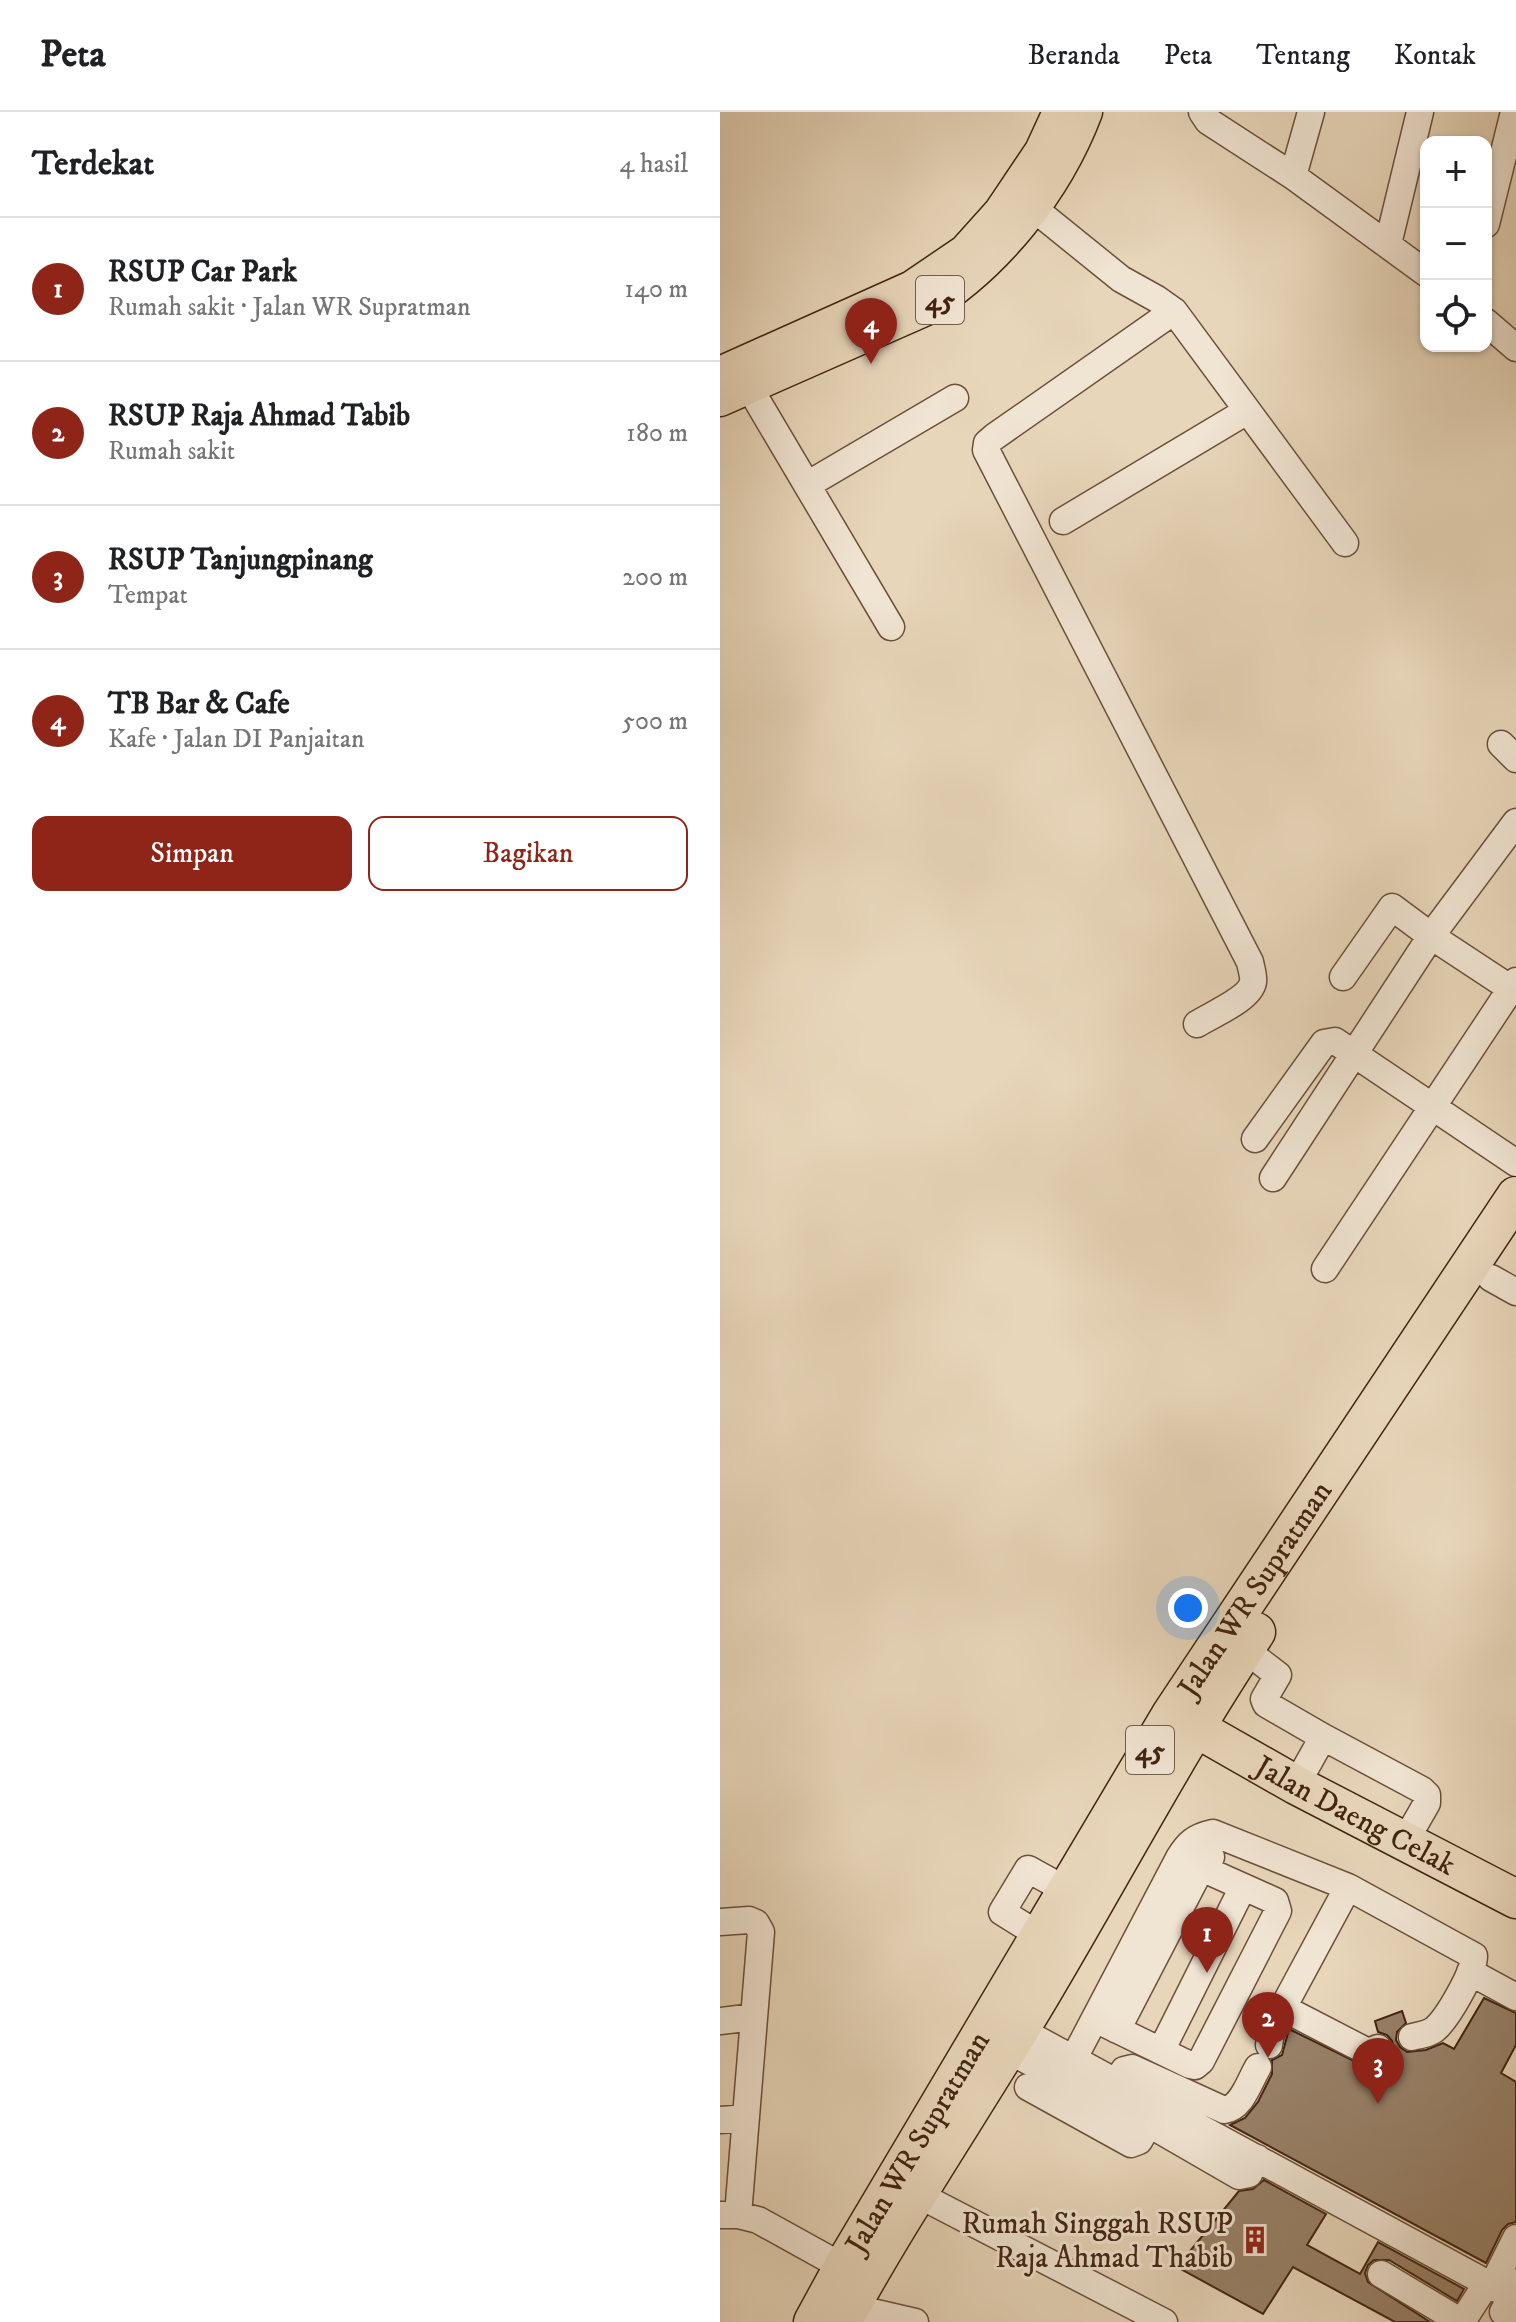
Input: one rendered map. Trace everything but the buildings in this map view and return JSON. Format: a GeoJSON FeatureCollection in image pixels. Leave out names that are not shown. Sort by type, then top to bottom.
{"type":"FeatureCollection","features":[{"type":"Feature","properties":{"kind":"highway","name":"Jalan WR Supratman"},"geometry":{"type":"LineString","coordinates":[[813,2322],[1172,1713],[1516,1196]]}},
{"type":"Feature","properties":{"kind":"highway","name":"Jalan WR Supratman"},"geometry":{"type":"LineString","coordinates":[[846,2315],[1244,1649],[1504,1285],[1516,1240]]}},
{"type":"Feature","properties":{"kind":"highway","name":"Jalan Daeng Celak"},"geometry":{"type":"LineString","coordinates":[[1196,1728],[1404,1843],[1516,1899]]}},
{"type":"Feature","properties":{"kind":"main road","name":"45"},"geometry":{"type":"LineString","coordinates":[[720,373],[912,287],[965,251],[1000,212],[1041,151],[1059,112]]}},
{"type":"Feature","properties":{"kind":"main road","name":"45"},"geometry":{"type":"LineString","coordinates":[[734,394],[924,310],[953,292],[1019,226],[1064,160],[1086,112]]}},
{"type":"Feature","properties":{"kind":"street"},"geometry":{"type":"LineString","coordinates":[[1202,112],[1208,121],[1293,176],[1420,268]]}},
{"type":"Feature","properties":{"kind":"street"},"geometry":{"type":"LineString","coordinates":[[1293,176],[1311,112]]}},
{"type":"Feature","properties":{"kind":"street"},"geometry":{"type":"LineString","coordinates":[[1388,244],[1420,112]]}},
{"type":"Feature","properties":{"kind":"street"},"geometry":{"type":"LineString","coordinates":[[1490,208],[1514,112]]}},
{"type":"Feature","properties":{"kind":"street"},"geometry":{"type":"LineString","coordinates":[[1032,207],[1121,279],[1174,311],[1345,543]]}},
{"type":"Feature","properties":{"kind":"street"},"geometry":{"type":"LineString","coordinates":[[1174,311],[994,437],[987,443],[986,450],[1250,962],[1254,979],[1250,990],[1242,998],[1197,1024]]}},
{"type":"Feature","properties":{"kind":"street"},"geometry":{"type":"LineString","coordinates":[[1492,327],[1516,348]]}},
{"type":"Feature","properties":{"kind":"street"},"geometry":{"type":"LineString","coordinates":[[734,394],[807,485],[891,627]]}},
{"type":"Feature","properties":{"kind":"street"},"geometry":{"type":"LineString","coordinates":[[807,485],[955,398]]}},
{"type":"Feature","properties":{"kind":"street"},"geometry":{"type":"LineString","coordinates":[[1063,521],[1247,411]]}},
{"type":"Feature","properties":{"kind":"street"},"geometry":{"type":"LineString","coordinates":[[1273,1178],[1431,936],[1516,822]]}},
{"type":"Feature","properties":{"kind":"street"},"geometry":{"type":"LineString","coordinates":[[1325,1269],[1514,987],[1431,936],[1392,907],[1343,977]]}},
{"type":"Feature","properties":{"kind":"street"},"geometry":{"type":"LineString","coordinates":[[1255,1139],[1324,1043],[1335,1041],[1516,1163]]}},
{"type":"Feature","properties":{"kind":"street"},"geometry":{"type":"LineString","coordinates":[[1244,1649],[1278,1675],[1264,1699],[1266,1704],[1427,1795],[1427,1803],[1404,1843]]}},
{"type":"Feature","properties":{"kind":"street"},"geometry":{"type":"LineString","coordinates":[[1296,1785],[1323,1737]]}},
{"type":"Feature","properties":{"kind":"street"},"geometry":{"type":"LineString","coordinates":[[1069,2069],[1106,2024],[1190,1863],[1188,1845],[1199,1836],[1213,1833],[1471,1953],[1474,1964],[1446,2015],[1433,2031],[1412,2037]]}},
{"type":"Feature","properties":{"kind":"street"},"geometry":{"type":"LineString","coordinates":[[1106,2024],[1190,2065],[1195,2066],[1201,2061],[1278,1911],[1275,1901],[1190,1863]]}},
{"type":"Feature","properties":{"kind":"street"},"geometry":{"type":"LineString","coordinates":[[1161,2051],[1243,1887]]}},
{"type":"Feature","properties":{"kind":"street"},"geometry":{"type":"LineString","coordinates":[[1116,2083],[1124,2070],[1132,2068],[1224,2110],[1236,2106],[1263,2056],[1272,2028],[1343,1896]]}},
{"type":"Feature","properties":{"kind":"street"},"geometry":{"type":"LineString","coordinates":[[720,1922],[749,1920],[759,1927],[746,2118],[729,2215],[758,2220],[843,2267]]}},
{"type":"Feature","properties":{"kind":"street"},"geometry":{"type":"LineString","coordinates":[[1470,1972],[1516,1997]]}},
{"type":"Feature","properties":{"kind":"street"},"geometry":{"type":"LineString","coordinates":[[1283,2008],[1368,2052],[1378,2048]]}},
{"type":"Feature","properties":{"kind":"street"},"geometry":{"type":"LineString","coordinates":[[720,2021],[754,2017]]}},
{"type":"Feature","properties":{"kind":"street"},"geometry":{"type":"LineString","coordinates":[[1013,2040],[1154,2115]]}},
{"type":"Feature","properties":{"kind":"street"},"geometry":{"type":"LineString","coordinates":[[1069,2069],[1116,2083],[1154,2115],[1239,2176],[1249,2174],[1257,2158],[1483,2290],[1513,2301]]}},
{"type":"Feature","properties":{"kind":"street"},"geometry":{"type":"LineString","coordinates":[[1028,2087],[1131,2144],[1139,2141],[1154,2115]]}},
{"type":"Feature","properties":{"kind":"street"},"geometry":{"type":"LineString","coordinates":[[720,2120],[746,2118]]}},
{"type":"Feature","properties":{"kind":"street"},"geometry":{"type":"LineString","coordinates":[[917,2194],[1164,2322]]}},
{"type":"Feature","properties":{"kind":"street"},"geometry":{"type":"LineString","coordinates":[[1513,2301],[1499,2269],[1516,2238]]}},
{"type":"Feature","properties":{"kind":"street"},"geometry":{"type":"LineString","coordinates":[[1381,2274],[1458,2320],[1467,2314],[1483,2290]]}},
{"type":"Feature","properties":{"kind":"street"},"geometry":{"type":"LineString","coordinates":[[846,2315],[915,2322]]}},
{"type":"Feature","properties":{"kind":"place","name":"TB Bar & Cafe"},"geometry":{"type":"Point","coordinates":[871,364]}},
{"type":"Feature","properties":{"kind":"place","name":"RSUP Car Park"},"geometry":{"type":"Point","coordinates":[1207,1973]}},
{"type":"Feature","properties":{"kind":"place","name":"RSUP Raja Ahmad Tabib"},"geometry":{"type":"Point","coordinates":[1268,2058]}},
{"type":"Feature","properties":{"kind":"place","name":"RSUP Tanjungpinang"},"geometry":{"type":"Point","coordinates":[1378,2104]}},
{"type":"Feature","properties":{"kind":"place","name":"Rumah Singgah RSUP Raja Ahmad Thabib"},"geometry":{"type":"Point","coordinates":[1255,2240]}}]}
